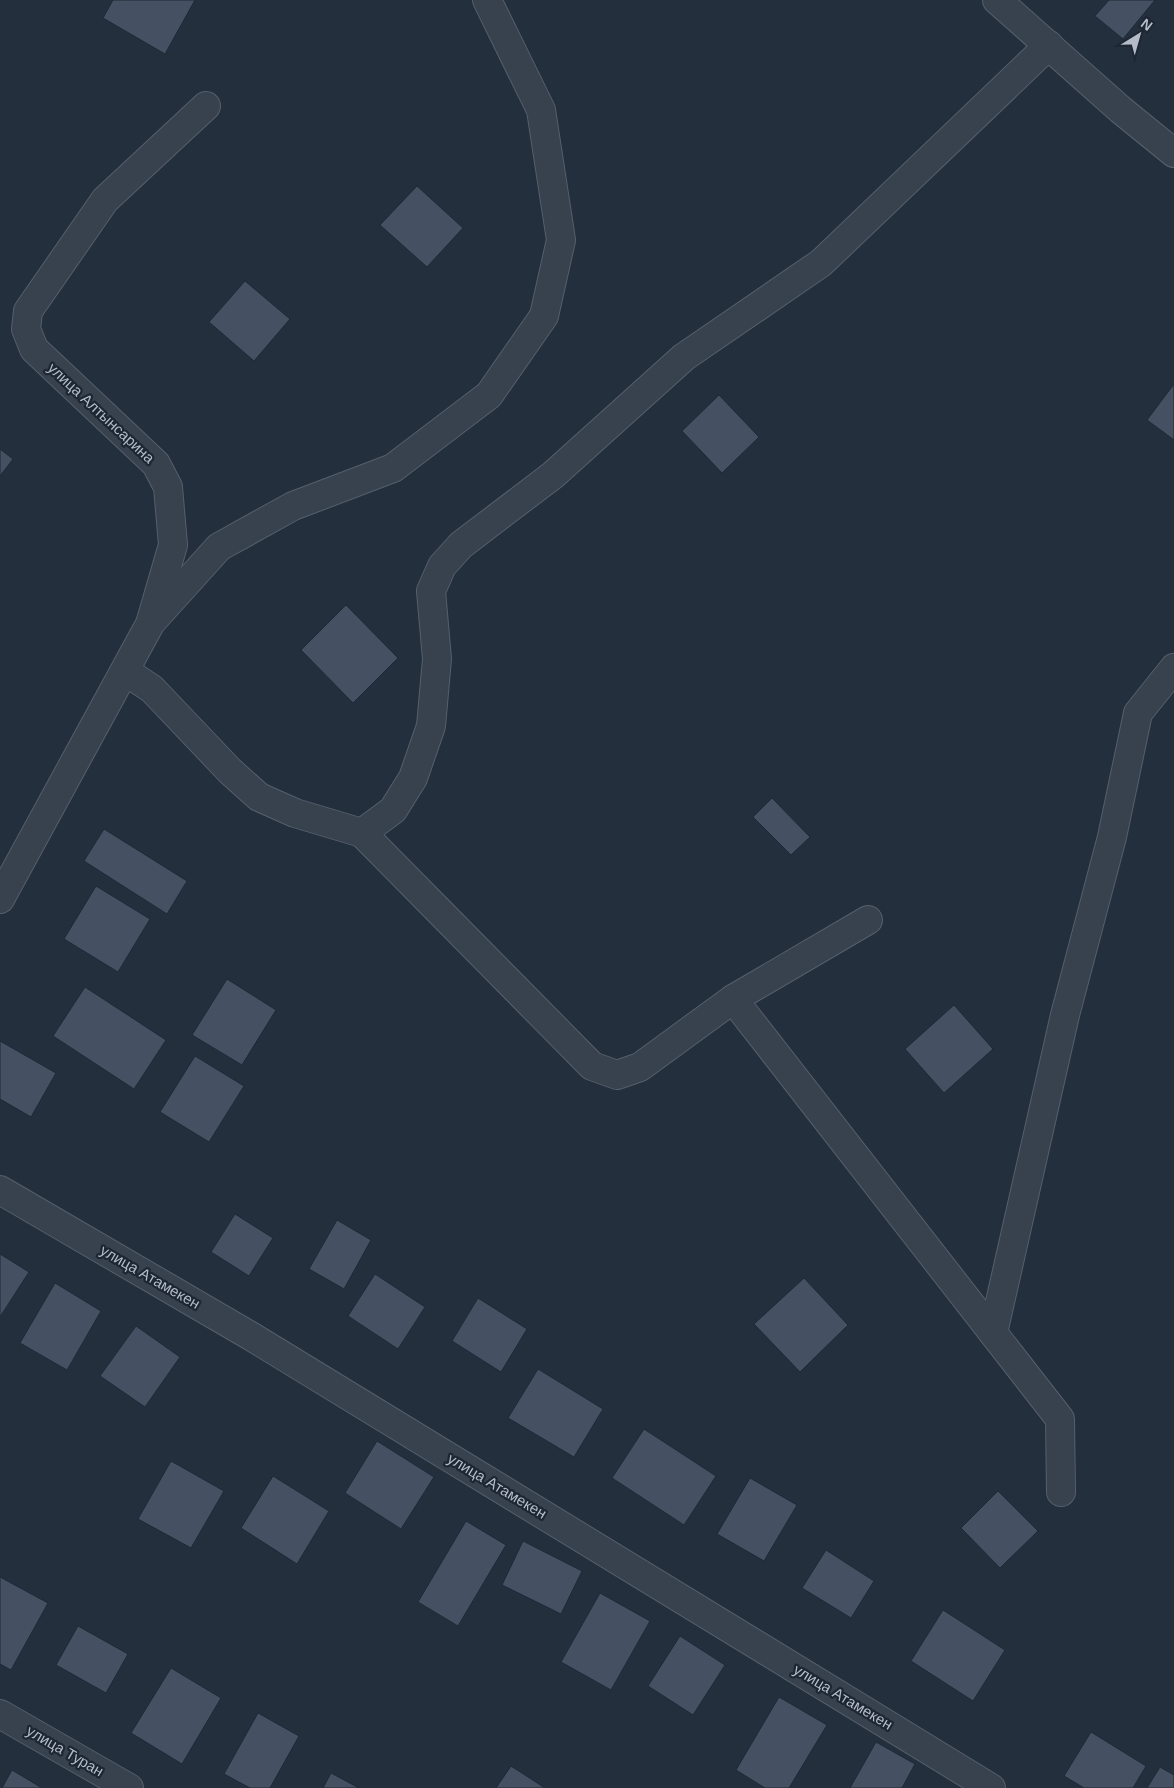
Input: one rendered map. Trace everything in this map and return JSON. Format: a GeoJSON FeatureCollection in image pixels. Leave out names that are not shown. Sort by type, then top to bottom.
{"type":"FeatureCollection","features":[{"type":"Feature","properties":{"kind":"street"},"geometry":{"type":"LineString","coordinates":[[150,624],[219,547],[293,506],[393,468],[489,395],[544,316],[561,240],[541,110],[487,0]]}},
{"type":"Feature","properties":{"kind":"street"},"geometry":{"type":"LineString","coordinates":[[997,0],[1121,110],[1174,153]]}},
{"type":"Feature","properties":{"kind":"street"},"geometry":{"type":"LineString","coordinates":[[362,833],[393,810],[413,778],[431,726],[437,659],[431,591],[442,566],[461,544],[553,475],[684,357],[821,263],[1049,45]]}},
{"type":"Feature","properties":{"kind":"street","name":"улица Алтынсарина"},"geometry":{"type":"LineString","coordinates":[[0,899],[150,624],[173,544],[168,487],[156,464],[34,349],[26,329],[28,311],[106,200],[206,106]]}},
{"type":"Feature","properties":{"kind":"street"},"geometry":{"type":"LineString","coordinates":[[993,1333],[1065,1015],[1112,837],[1138,713],[1174,668]]}},
{"type":"Feature","properties":{"kind":"street"},"geometry":{"type":"LineString","coordinates":[[125,670],[152,689],[230,771],[259,797],[295,813],[362,833],[592,1066],[617,1075],[640,1067],[734,999],[868,920]]}},
{"type":"Feature","properties":{"kind":"street"},"geometry":{"type":"LineString","coordinates":[[734,999],[1060,1419],[1061,1492]]}},
{"type":"Feature","properties":{"kind":"street","name":"улица Атамекен"},"geometry":{"type":"LineString","coordinates":[[0,1190],[257,1340],[991,1788]]}},
{"type":"Feature","properties":{"kind":"street","name":"улица Туран"},"geometry":{"type":"LineString","coordinates":[[0,1714],[129,1788]]}},
{"type":"Feature","properties":{"kind":"building"},"geometry":{"type":"Polygon","coordinates":[[[113,0],[195,0],[165,54],[103,18],[113,0]]]}},
{"type":"Feature","properties":{"kind":"building"},"geometry":{"type":"Polygon","coordinates":[[[1109,0],[1155,0],[1123,39],[1095,16],[1109,0]]]}},
{"type":"Feature","properties":{"kind":"building"},"geometry":{"type":"Polygon","coordinates":[[[417,186],[463,228],[427,267],[380,225],[417,186]]]}},
{"type":"Feature","properties":{"kind":"building"},"geometry":{"type":"Polygon","coordinates":[[[245,281],[290,319],[254,361],[209,322],[245,281]]]}},
{"type":"Feature","properties":{"kind":"building"},"geometry":{"type":"Polygon","coordinates":[[[1174,384],[1174,440],[1147,420],[1174,384]]]}},
{"type":"Feature","properties":{"kind":"building"},"geometry":{"type":"Polygon","coordinates":[[[719,395],[759,437],[722,473],[682,431],[719,395]]]}},
{"type":"Feature","properties":{"kind":"building"},"geometry":{"type":"Polygon","coordinates":[[[0,449],[13,459],[0,476],[0,449]]]}},
{"type":"Feature","properties":{"kind":"building"},"geometry":{"type":"Polygon","coordinates":[[[346,605],[398,658],[353,703],[301,650],[346,605]]]}},
{"type":"Feature","properties":{"kind":"building"},"geometry":{"type":"Polygon","coordinates":[[[772,798],[810,837],[791,855],[753,817],[772,798]]]}},
{"type":"Feature","properties":{"kind":"building"},"geometry":{"type":"Polygon","coordinates":[[[104,829],[187,881],[167,914],[84,861],[104,829]]]}},
{"type":"Feature","properties":{"kind":"building"},"geometry":{"type":"Polygon","coordinates":[[[96,886],[150,919],[118,972],[64,939],[96,886]]]}},
{"type":"Feature","properties":{"kind":"building"},"geometry":{"type":"Polygon","coordinates":[[[227,979],[276,1010],[242,1065],[192,1035],[227,979]]]}},
{"type":"Feature","properties":{"kind":"building"},"geometry":{"type":"Polygon","coordinates":[[[85,987],[166,1040],[134,1089],[53,1036],[85,987]]]}},
{"type":"Feature","properties":{"kind":"building"},"geometry":{"type":"Polygon","coordinates":[[[954,1005],[993,1049],[944,1093],[905,1049],[954,1005]]]}},
{"type":"Feature","properties":{"kind":"building"},"geometry":{"type":"Polygon","coordinates":[[[0,1041],[56,1073],[31,1117],[0,1099],[0,1041]]]}},
{"type":"Feature","properties":{"kind":"building"},"geometry":{"type":"Polygon","coordinates":[[[195,1056],[244,1086],[209,1142],[160,1112],[195,1056]]]}},
{"type":"Feature","properties":{"kind":"building"},"geometry":{"type":"Polygon","coordinates":[[[235,1214],[273,1238],[249,1276],[211,1252],[235,1214]]]}},
{"type":"Feature","properties":{"kind":"building"},"geometry":{"type":"Polygon","coordinates":[[[337,1220],[371,1240],[344,1289],[309,1269],[337,1220]]]}},
{"type":"Feature","properties":{"kind":"building"},"geometry":{"type":"Polygon","coordinates":[[[0,1254],[29,1272],[0,1317],[0,1254]]]}},
{"type":"Feature","properties":{"kind":"building"},"geometry":{"type":"Polygon","coordinates":[[[375,1274],[425,1307],[398,1349],[348,1316],[375,1274]]]}},
{"type":"Feature","properties":{"kind":"building"},"geometry":{"type":"Polygon","coordinates":[[[804,1278],[848,1325],[800,1372],[754,1324],[804,1278]]]}},
{"type":"Feature","properties":{"kind":"building"},"geometry":{"type":"Polygon","coordinates":[[[55,1283],[101,1311],[67,1370],[20,1343],[55,1283]]]}},
{"type":"Feature","properties":{"kind":"building"},"geometry":{"type":"Polygon","coordinates":[[[478,1298],[527,1329],[501,1372],[452,1341],[478,1298]]]}},
{"type":"Feature","properties":{"kind":"building"},"geometry":{"type":"Polygon","coordinates":[[[136,1326],[180,1357],[145,1407],[100,1376],[136,1326]]]}},
{"type":"Feature","properties":{"kind":"building"},"geometry":{"type":"Polygon","coordinates":[[[538,1369],[603,1409],[574,1457],[508,1418],[538,1369]]]}},
{"type":"Feature","properties":{"kind":"building"},"geometry":{"type":"Polygon","coordinates":[[[644,1429],[716,1476],[684,1525],[612,1478],[644,1429]]]}},
{"type":"Feature","properties":{"kind":"building"},"geometry":{"type":"Polygon","coordinates":[[[377,1441],[434,1477],[401,1529],[345,1493],[377,1441]]]}},
{"type":"Feature","properties":{"kind":"building"},"geometry":{"type":"Polygon","coordinates":[[[171,1461],[224,1491],[191,1548],[138,1519],[171,1461]]]}},
{"type":"Feature","properties":{"kind":"building"},"geometry":{"type":"Polygon","coordinates":[[[273,1476],[329,1511],[297,1564],[241,1528],[273,1476]]]}},
{"type":"Feature","properties":{"kind":"building"},"geometry":{"type":"Polygon","coordinates":[[[750,1478],[797,1505],[764,1561],[717,1534],[750,1478]]]}},
{"type":"Feature","properties":{"kind":"building"},"geometry":{"type":"Polygon","coordinates":[[[998,1491],[1038,1531],[1000,1568],[961,1528],[998,1491]]]}},
{"type":"Feature","properties":{"kind":"building"},"geometry":{"type":"Polygon","coordinates":[[[466,1521],[506,1545],[458,1626],[418,1602],[466,1521]]]}},
{"type":"Feature","properties":{"kind":"building"},"geometry":{"type":"Polygon","coordinates":[[[523,1541],[582,1571],[561,1614],[502,1585],[523,1541]]]}},
{"type":"Feature","properties":{"kind":"building"},"geometry":{"type":"Polygon","coordinates":[[[826,1550],[874,1581],[851,1618],[802,1588],[826,1550]]]}},
{"type":"Feature","properties":{"kind":"building"},"geometry":{"type":"Polygon","coordinates":[[[0,1577],[48,1603],[11,1670],[0,1664],[0,1577]]]}},
{"type":"Feature","properties":{"kind":"building"},"geometry":{"type":"Polygon","coordinates":[[[600,1593],[650,1621],[611,1690],[561,1662],[600,1593]]]}},
{"type":"Feature","properties":{"kind":"building"},"geometry":{"type":"Polygon","coordinates":[[[943,1610],[1005,1650],[973,1701],[911,1661],[943,1610]]]}},
{"type":"Feature","properties":{"kind":"building"},"geometry":{"type":"Polygon","coordinates":[[[78,1626],[128,1654],[106,1693],[56,1665],[78,1626]]]}},
{"type":"Feature","properties":{"kind":"building"},"geometry":{"type":"Polygon","coordinates":[[[680,1636],[725,1665],[693,1715],[648,1686],[680,1636]]]}},
{"type":"Feature","properties":{"kind":"building"},"geometry":{"type":"Polygon","coordinates":[[[171,1668],[221,1698],[182,1764],[131,1733],[171,1668]]]}},
{"type":"Feature","properties":{"kind":"building"},"geometry":{"type":"Polygon","coordinates":[[[779,1697],[827,1725],[789,1788],[765,1788],[736,1770],[779,1697]]]}},
{"type":"Feature","properties":{"kind":"building"},"geometry":{"type":"Polygon","coordinates":[[[258,1713],[299,1736],[270,1788],[250,1788],[224,1774],[258,1713]]]}},
{"type":"Feature","properties":{"kind":"building"},"geometry":{"type":"Polygon","coordinates":[[[1091,1732],[1146,1766],[1133,1788],[1084,1788],[1064,1776],[1091,1732]]]}},
{"type":"Feature","properties":{"kind":"building"},"geometry":{"type":"Polygon","coordinates":[[[876,1742],[915,1764],[902,1788],[850,1788],[876,1742]]]}},
{"type":"Feature","properties":{"kind":"building"},"geometry":{"type":"Polygon","coordinates":[[[511,1766],[545,1788],[496,1788],[511,1766]]]}},
{"type":"Feature","properties":{"kind":"building"},"geometry":{"type":"Polygon","coordinates":[[[1160,1767],[1174,1775],[1174,1788],[1147,1788],[1160,1767]]]}},
{"type":"Feature","properties":{"kind":"building"},"geometry":{"type":"Polygon","coordinates":[[[12,1770],[42,1788],[2,1788],[12,1770]]]}},
{"type":"Feature","properties":{"kind":"building"},"geometry":{"type":"Polygon","coordinates":[[[331,1773],[359,1788],[323,1788],[331,1773]]]}}]}
